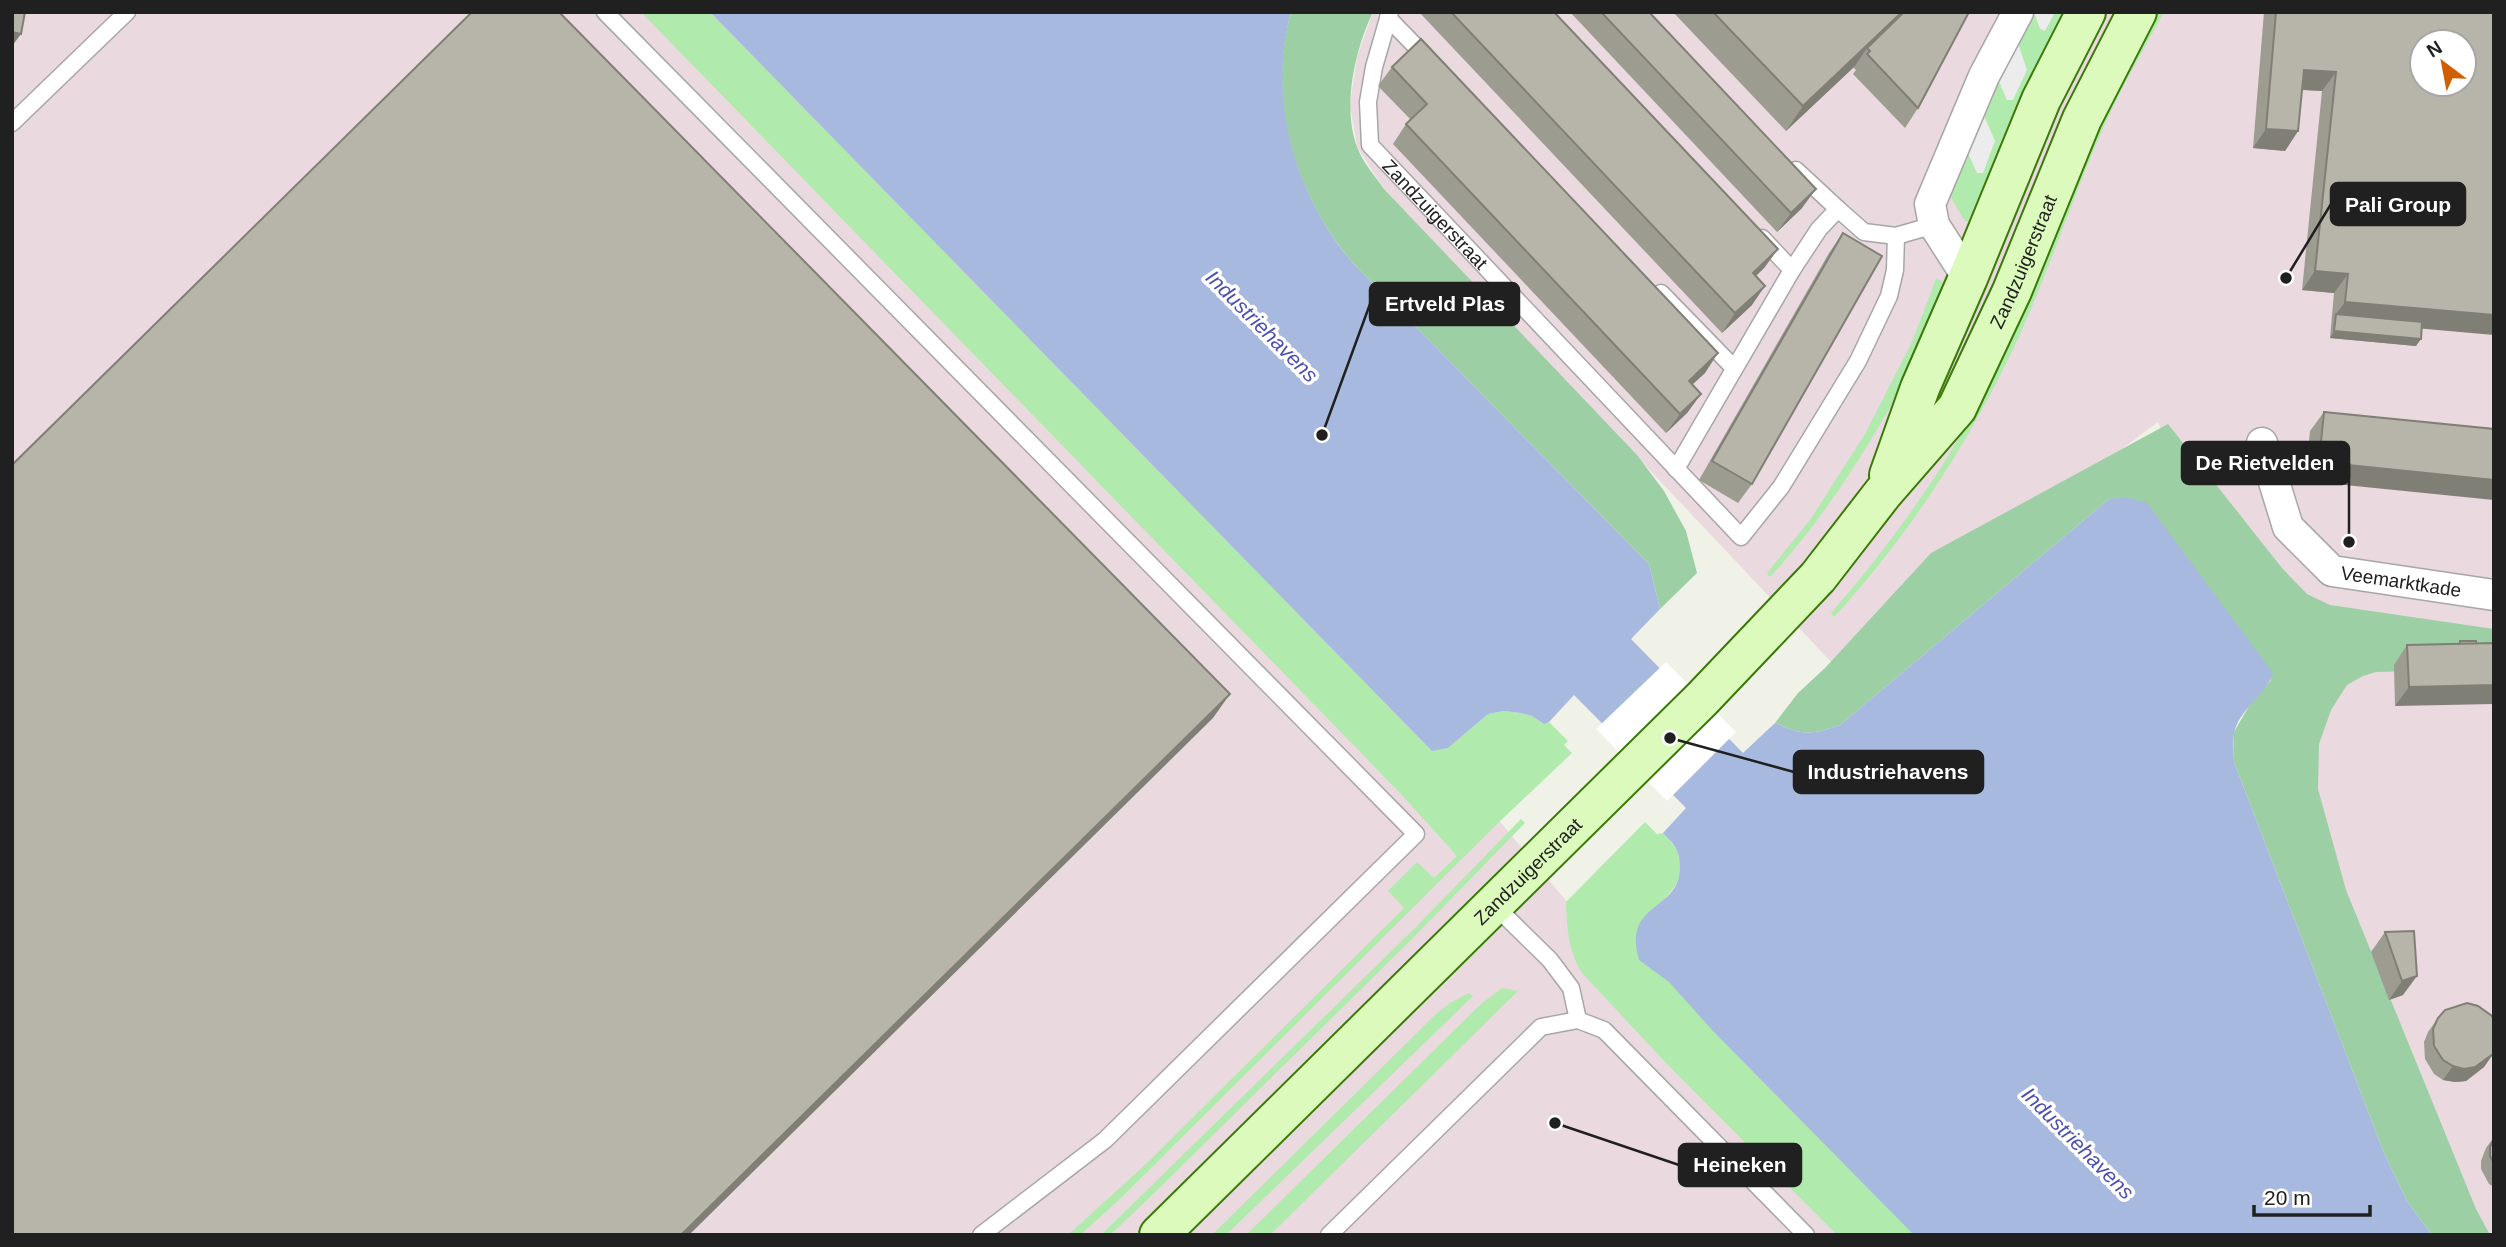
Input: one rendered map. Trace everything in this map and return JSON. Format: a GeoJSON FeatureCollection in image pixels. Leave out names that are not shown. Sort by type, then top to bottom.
{"type":"FeatureCollection","features":[{"type":"Feature","properties":{"kind":"main road","name":"Zandzuigerstraat"},"geometry":{"type":"LineString","coordinates":[[1883,493],[1920,388],[2040,100],[2086,12]]}},
{"type":"Feature","properties":{"kind":"main road","name":"Zandzuigerstraat"},"geometry":{"type":"LineString","coordinates":[[1159,1235],[1702,699],[1818,577],[1883,493],[1957,408],[2012,291],[2082,119],[2137,12]]}},
{"type":"Feature","properties":{"kind":"street"},"geometry":{"type":"LineString","coordinates":[[1968,278],[1934,225],[1930,204],[1984,76],[2018,12]]}},
{"type":"Feature","properties":{"kind":"street","name":"Veemarktkade"},"geometry":{"type":"LineString","coordinates":[[2262,443],[2288,527],[2332,571],[2494,595]]}},
{"type":"Feature","properties":{"kind":"lane"},"geometry":{"type":"LineString","coordinates":[[12,123],[127,12]]}},
{"type":"Feature","properties":{"kind":"lane"},"geometry":{"type":"LineString","coordinates":[[605,12],[1416,834],[1105,1140],[981,1235]]}},
{"type":"Feature","properties":{"kind":"lane","name":"Zandzuigerstraat"},"geometry":{"type":"LineString","coordinates":[[1389,15],[1436,66]]}},
{"type":"Feature","properties":{"kind":"lane","name":"Zandzuigerstraat"},"geometry":{"type":"LineString","coordinates":[[1389,15],[1374,67],[1368,102],[1370,145],[1741,537],[1781,487],[1858,361],[1888,296],[1895,270],[1896,236]]}},
{"type":"Feature","properties":{"kind":"lane"},"geometry":{"type":"LineString","coordinates":[[1779,155],[1864,232],[1896,236],[1934,225]]}},
{"type":"Feature","properties":{"kind":"lane"},"geometry":{"type":"LineString","coordinates":[[1676,469],[1792,270],[1819,229],[1838,209]]}},
{"type":"Feature","properties":{"kind":"lane"},"geometry":{"type":"LineString","coordinates":[[1754,230],[1792,270]]}},
{"type":"Feature","properties":{"kind":"lane"},"geometry":{"type":"LineString","coordinates":[[1648,280],[1734,368]]}},
{"type":"Feature","properties":{"kind":"lane"},"geometry":{"type":"LineString","coordinates":[[1494,905],[1550,960],[1571,988],[1578,1020]]}},
{"type":"Feature","properties":{"kind":"lane"},"geometry":{"type":"LineString","coordinates":[[1329,1235],[1541,1027],[1578,1020],[1604,1030],[1805,1235]]}},
{"type":"Feature","properties":{"kind":"shaded area"},"geometry":{"type":"Polygon","coordinates":[[[12,12],[824,12],[1612,956],[2026,1235],[12,1235],[12,12]]]}},
{"type":"Feature","properties":{"kind":"shaded area"},"geometry":{"type":"Polygon","coordinates":[[[1373,12],[2494,12],[2494,1235],[2474,1235],[2158,422],[1833,664],[1384,189],[1357,147],[1350,105],[1357,57],[1373,12]]]}},
{"type":"Feature","properties":{"kind":"shaded area"},"geometry":{"type":"Polygon","coordinates":[[[2034,12],[2055,12],[2045,31],[2040,29],[2034,12]]]}},
{"type":"Feature","properties":{"kind":"shaded area"},"geometry":{"type":"Polygon","coordinates":[[[2015,35],[2027,70],[2013,100],[2007,100],[1999,81],[1995,79],[2015,35]]]}},
{"type":"Feature","properties":{"kind":"shaded area"},"geometry":{"type":"Polygon","coordinates":[[[1981,109],[1995,141],[1983,173],[1977,173],[1968,153],[1963,152],[1981,109]]]}},
{"type":"Feature","properties":{"kind":"green space"},"geometry":{"type":"Polygon","coordinates":[[[641,12],[710,12],[1432,751],[1448,748],[1488,714],[1504,711],[1532,716],[1544,724],[1549,722],[1568,741],[1564,745],[1572,753],[1498,823],[1119,1200],[1080,1235],[1068,1235],[1146,1164],[1404,908],[1388,891],[1417,862],[1434,878],[1457,856],[1401,794],[641,12]]]}},
{"type":"Feature","properties":{"kind":"green space"},"geometry":{"type":"Polygon","coordinates":[[[1291,12],[1373,12],[1356,60],[1351,96],[1353,131],[1359,152],[1384,189],[1637,455],[1664,491],[1686,531],[1697,573],[1660,609],[1649,564],[1352,262],[1332,235],[1301,176],[1284,112],[1284,45],[1291,12]]]}},
{"type":"Feature","properties":{"kind":"green space"},"geometry":{"type":"Polygon","coordinates":[[[2027,12],[2034,12],[2040,28],[2045,30],[2055,12],[2063,12],[2017,105],[1968,222],[1964,220],[1948,192],[1963,152],[1968,153],[1977,173],[1983,173],[1981,109],[1995,79],[1999,81],[2007,100],[2015,35],[2027,12]]]}},
{"type":"Feature","properties":{"kind":"green space"},"geometry":{"type":"Polygon","coordinates":[[[2158,12],[2164,12],[2105,124],[2033,305],[1970,432],[1907,528],[1834,617],[1831,613],[1900,527],[1979,404],[2037,283],[2096,131],[2158,12]]]}},
{"type":"Feature","properties":{"kind":"green space"},"geometry":{"type":"Polygon","coordinates":[[[1936,279],[1942,281],[1942,289],[1888,411],[1833,497],[1770,577],[1767,573],[1810,520],[1865,434],[1912,342],[1936,279]]]}},
{"type":"Feature","properties":{"kind":"green space"},"geometry":{"type":"Polygon","coordinates":[[[2168,424],[2282,568],[2307,594],[2330,605],[2494,629],[2494,669],[2376,672],[2347,685],[2331,710],[2319,744],[2318,789],[2346,890],[2476,1209],[2490,1235],[2432,1235],[2407,1201],[2384,1153],[2234,762],[2234,732],[2249,706],[2271,680],[2109,499],[1840,725],[1807,733],[1775,723],[1798,693],[1825,668],[1931,553],[2168,424]]]}},
{"type":"Feature","properties":{"kind":"green space"},"geometry":{"type":"Polygon","coordinates":[[[1521,819],[1525,823],[1412,939],[1145,1202],[1110,1235],[1101,1235],[1417,926],[1521,819]]]}},
{"type":"Feature","properties":{"kind":"green space"},"geometry":{"type":"Polygon","coordinates":[[[1645,822],[1657,834],[1663,833],[1675,847],[1681,860],[1681,872],[1670,893],[1639,925],[1930,1235],[1837,1235],[1668,1065],[1582,973],[1571,947],[1566,902],[1645,822]]]}},
{"type":"Feature","properties":{"kind":"green space"},"geometry":{"type":"Polygon","coordinates":[[[1502,988],[1518,991],[1270,1235],[1246,1235],[1481,1004],[1502,988]]]}},
{"type":"Feature","properties":{"kind":"green space"},"geometry":{"type":"Polygon","coordinates":[[[1469,993],[1473,996],[1226,1235],[1212,1235],[1436,1014],[1469,993]]]}},
{"type":"Feature","properties":{"kind":"water"},"geometry":{"type":"Polygon","coordinates":[[[710,12],[1291,12],[1284,45],[1282,79],[1291,145],[1315,207],[1332,235],[1352,262],[1649,564],[1660,609],[1631,639],[1743,753],[1775,723],[1807,733],[1840,725],[2109,499],[2125,497],[2147,503],[2273,673],[2237,725],[2234,762],[2384,1153],[2407,1201],[2432,1235],[1914,1235],[1713,1031],[1669,982],[1639,960],[1636,944],[1638,927],[1649,912],[1670,894],[1679,877],[1680,860],[1677,851],[1663,833],[1686,808],[1574,695],[1544,724],[1532,716],[1520,713],[1504,711],[1488,714],[1448,748],[1432,751],[710,12]]]}},
{"type":"Feature","properties":{"kind":"pier"},"geometry":{"type":"Polygon","coordinates":[[[1666,662],[1736,732],[1667,801],[1596,729],[1666,662]]]}},
{"type":"Feature","properties":{"kind":"building"},"geometry":{"type":"Polygon","coordinates":[[[12,12],[25,12],[21,34],[12,32],[12,12]]]}},
{"type":"Feature","properties":{"kind":"building"},"geometry":{"type":"Polygon","coordinates":[[[472,12],[559,12],[1230,694],[681,1235],[12,1235],[12,465],[472,12]]]}},
{"type":"Feature","properties":{"kind":"building"},"geometry":{"type":"Polygon","coordinates":[[[1451,12],[1554,12],[1778,249],[1753,273],[1765,286],[1735,313],[1451,12]]]}},
{"type":"Feature","properties":{"kind":"building"},"geometry":{"type":"Polygon","coordinates":[[[1601,12],[1649,12],[1816,189],[1791,213],[1601,12]]]}},
{"type":"Feature","properties":{"kind":"building"},"geometry":{"type":"Polygon","coordinates":[[[1713,12],[1902,12],[1803,106],[1713,12]]]}},
{"type":"Feature","properties":{"kind":"building"},"geometry":{"type":"Polygon","coordinates":[[[1904,12],[1969,12],[1918,108],[1867,54],[1870,51],[1867,48],[1904,12]]]}},
{"type":"Feature","properties":{"kind":"building"},"geometry":{"type":"Polygon","coordinates":[[[2276,12],[2494,12],[2494,315],[2345,302],[2348,274],[2315,271],[2336,72],[2304,70],[2298,131],[2266,129],[2276,12]]]}},
{"type":"Feature","properties":{"kind":"building"},"geometry":{"type":"Polygon","coordinates":[[[1421,39],[1718,353],[1689,381],[1701,394],[1680,414],[1406,124],[1427,104],[1392,67],[1421,39]]]}},
{"type":"Feature","properties":{"kind":"building"},"geometry":{"type":"Polygon","coordinates":[[[1843,233],[1882,256],[1752,484],[1712,461],[1843,233]]]}},
{"type":"Feature","properties":{"kind":"building"},"geometry":{"type":"Polygon","coordinates":[[[2336,314],[2422,322],[2421,339],[2334,331],[2336,314]]]}},
{"type":"Feature","properties":{"kind":"building"},"geometry":{"type":"Polygon","coordinates":[[[2324,412],[2494,429],[2494,480],[2319,462],[2324,412]]]}},
{"type":"Feature","properties":{"kind":"building"},"geometry":{"type":"Polygon","coordinates":[[[2460,641],[2476,641],[2476,644],[2460,644],[2460,641]]]}},
{"type":"Feature","properties":{"kind":"building"},"geometry":{"type":"Polygon","coordinates":[[[2494,643],[2494,685],[2409,687],[2407,645],[2494,643]]]}},
{"type":"Feature","properties":{"kind":"building"},"geometry":{"type":"Polygon","coordinates":[[[2414,931],[2417,976],[2402,981],[2385,932],[2414,931]]]}},
{"type":"Feature","properties":{"kind":"building"},"geometry":{"type":"Polygon","coordinates":[[[2467,1003],[2478,1006],[2492,1016],[2494,1052],[2475,1067],[2464,1069],[2443,1060],[2434,1046],[2433,1029],[2445,1010],[2467,1003]]]}},
{"type":"Feature","properties":{"kind":"building"},"geometry":{"type":"Polygon","coordinates":[[[2494,1139],[2494,1163],[2490,1156],[2490,1147],[2494,1139]]]}},
{"type":"Feature","properties":{"kind":"place","name":"Pali Group"},"geometry":{"type":"Point","coordinates":[2286,278]}},
{"type":"Feature","properties":{"kind":"place","name":"Ertveld Plas"},"geometry":{"type":"Point","coordinates":[1322,435]}},
{"type":"Feature","properties":{"kind":"place","name":"De Rietvelden"},"geometry":{"type":"Point","coordinates":[2349,542]}},
{"type":"Feature","properties":{"kind":"place","name":"Industriehavens"},"geometry":{"type":"Point","coordinates":[1670,738]}},
{"type":"Feature","properties":{"kind":"place","name":"Heineken"},"geometry":{"type":"Point","coordinates":[1555,1123]}}]}
